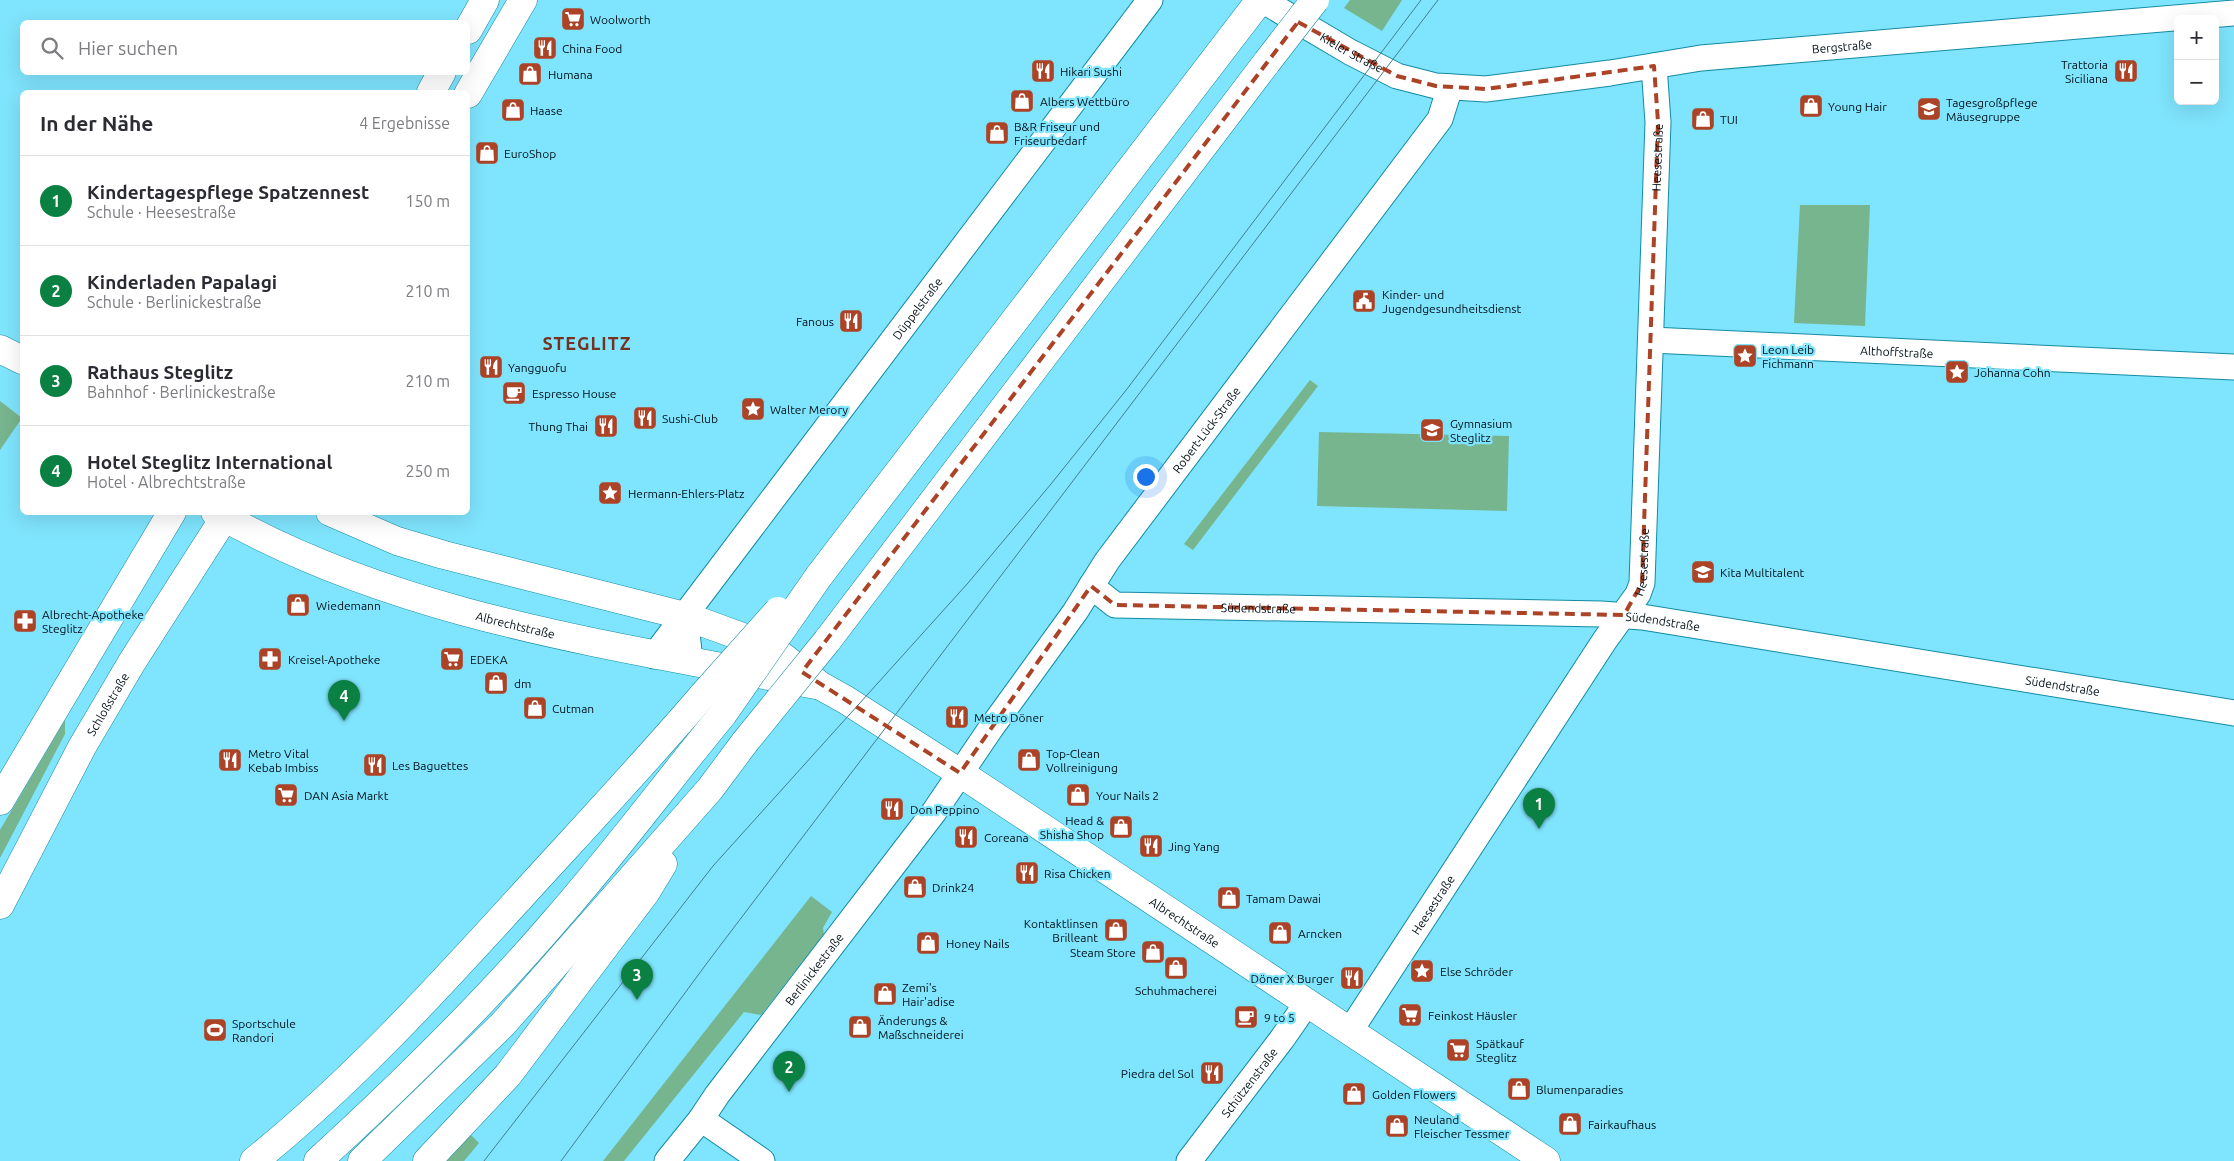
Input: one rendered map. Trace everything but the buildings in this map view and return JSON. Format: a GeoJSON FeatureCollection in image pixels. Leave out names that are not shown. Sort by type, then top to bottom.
{"type":"FeatureCollection","features":[{"type":"Feature","properties":{"kind":"main road"},"geometry":{"type":"LineString","coordinates":[[470,26],[485,0]]}},
{"type":"Feature","properties":{"kind":"main road"},"geometry":{"type":"LineString","coordinates":[[470,91],[524,0]]}},
{"type":"Feature","properties":{"kind":"main road"},"geometry":{"type":"LineString","coordinates":[[318,1161],[408,1076],[492,991],[610,856],[723,714],[819,576],[1261,0]]}},
{"type":"Feature","properties":{"kind":"main road"},"geometry":{"type":"LineString","coordinates":[[362,1161],[517,1009],[710,789],[827,641],[1314,0]]}},
{"type":"Feature","properties":{"kind":"main road"},"geometry":{"type":"LineString","coordinates":[[432,90],[440,75]]}},
{"type":"Feature","properties":{"kind":"main road"},"geometry":{"type":"LineString","coordinates":[[0,801],[170,515]]}},
{"type":"Feature","properties":{"kind":"main road","name":"Schloßstraße"},"geometry":{"type":"LineString","coordinates":[[0,904],[82,747],[221,515]]}},
{"type":"Feature","properties":{"kind":"main road","name":"Albrechtstraße"},"geometry":{"type":"LineString","coordinates":[[224,515],[311,559],[417,598],[498,620],[654,656],[690,660],[821,686]]}},
{"type":"Feature","properties":{"kind":"main road","name":"Albrechtstraße"},"geometry":{"type":"LineString","coordinates":[[337,515],[397,541],[444,555],[685,616],[770,647],[821,686],[960,773],[1546,1161]]}},
{"type":"Feature","properties":{"kind":"main road"},"geometry":{"type":"LineString","coordinates":[[254,1161],[287,1135],[380,1049],[655,750],[772,616],[819,576]]}},
{"type":"Feature","properties":{"kind":"main road"},"geometry":{"type":"LineString","coordinates":[[427,1161],[508,1075],[646,892],[710,789]]}},
{"type":"Feature","properties":{"kind":"street","name":"Düppelstraße"},"geometry":{"type":"LineString","coordinates":[[654,656],[1150,0]]}},
{"type":"Feature","properties":{"kind":"street","name":"Kieler Straße"},"geometry":{"type":"LineString","coordinates":[[1261,0],[1350,52],[1397,76],[1450,87]]}},
{"type":"Feature","properties":{"kind":"street","name":"Bergstraße"},"geometry":{"type":"LineString","coordinates":[[1450,87],[1486,88],[1701,58],[2234,13]]}},
{"type":"Feature","properties":{"kind":"street","name":"Heesestraße"},"geometry":{"type":"LineString","coordinates":[[1350,1031],[1638,594],[1642,582],[1658,122],[1654,66]]}},
{"type":"Feature","properties":{"kind":"street","name":"Robert-Lück-Straße"},"geometry":{"type":"LineString","coordinates":[[960,773],[1118,546],[1440,119],[1450,87]]}},
{"type":"Feature","properties":{"kind":"street","name":"Althoffstraße"},"geometry":{"type":"LineString","coordinates":[[1650,340],[2234,367]]}},
{"type":"Feature","properties":{"kind":"street","name":"Südendstraße"},"geometry":{"type":"LineString","coordinates":[[1091,586],[1115,604],[1624,615],[2234,714]]}},
{"type":"Feature","properties":{"kind":"street"},"geometry":{"type":"LineString","coordinates":[[685,616],[690,660]]}},
{"type":"Feature","properties":{"kind":"street","name":"Berlinickestraße"},"geometry":{"type":"LineString","coordinates":[[666,1161],[702,1119],[716,1095],[934,812],[960,773]]}},
{"type":"Feature","properties":{"kind":"street","name":"Schützenstraße"},"geometry":{"type":"LineString","coordinates":[[1188,1161],[1282,1039],[1307,1003]]}},
{"type":"Feature","properties":{"kind":"street"},"geometry":{"type":"LineString","coordinates":[[702,1119],[762,1161]]}},
{"type":"Feature","properties":{"kind":"highlighted area"},"geometry":{"type":"Polygon","coordinates":[[[1298,22],[1397,76],[1436,86],[1486,89],[1654,66],[1658,122],[1642,583],[1624,615],[1115,605],[1091,586],[960,773],[802,672],[1298,22]]]}},
{"type":"Feature","properties":{"kind":"green space"},"geometry":{"type":"Polygon","coordinates":[[[1350,0],[1402,0],[1382,31],[1344,8],[1350,0]]]}},
{"type":"Feature","properties":{"kind":"green space"},"geometry":{"type":"Polygon","coordinates":[[[1800,205],[1870,205],[1865,326],[1794,323],[1800,205]]]}},
{"type":"Feature","properties":{"kind":"green space"},"geometry":{"type":"Polygon","coordinates":[[[1310,380],[1318,386],[1193,550],[1184,544],[1310,380]]]}},
{"type":"Feature","properties":{"kind":"green space"},"geometry":{"type":"Polygon","coordinates":[[[0,401],[20,416],[20,421],[0,450],[0,401]]]}},
{"type":"Feature","properties":{"kind":"green space"},"geometry":{"type":"Polygon","coordinates":[[[1319,432],[1509,436],[1507,511],[1317,506],[1319,432]]]}},
{"type":"Feature","properties":{"kind":"green space"},"geometry":{"type":"Polygon","coordinates":[[[65,720],[65,734],[0,858],[0,830],[65,720]]]}},
{"type":"Feature","properties":{"kind":"green space"},"geometry":{"type":"Polygon","coordinates":[[[811,896],[832,912],[823,928],[824,934],[761,1015],[744,1012],[624,1161],[603,1161],[811,896]]]}},
{"type":"Feature","properties":{"kind":"green space"},"geometry":{"type":"Polygon","coordinates":[[[467,1131],[479,1143],[464,1161],[439,1161],[467,1131]]]}},
{"type":"Feature","properties":{"kind":"tram line"},"geometry":{"type":"LineString","coordinates":[[484,1161],[713,866],[968,583],[1051,484],[1127,389],[1421,0]]}},
{"type":"Feature","properties":{"kind":"tram line"},"geometry":{"type":"LineString","coordinates":[[561,1161],[710,959],[1438,0]]}},
{"type":"Feature","properties":{"kind":"place","name":"Woolworth"},"geometry":{"type":"Point","coordinates":[573,19]}},
{"type":"Feature","properties":{"kind":"place","name":"China Food"},"geometry":{"type":"Point","coordinates":[545,48]}},
{"type":"Feature","properties":{"kind":"place","name":"Hikari Sushi"},"geometry":{"type":"Point","coordinates":[1043,71]}},
{"type":"Feature","properties":{"kind":"place","name":"Trattoria Siciliana"},"geometry":{"type":"Point","coordinates":[2126,71]}},
{"type":"Feature","properties":{"kind":"place","name":"Humana"},"geometry":{"type":"Point","coordinates":[530,74]}},
{"type":"Feature","properties":{"kind":"place","name":"Albers Wettbüro"},"geometry":{"type":"Point","coordinates":[1022,101]}},
{"type":"Feature","properties":{"kind":"place","name":"Young Hair"},"geometry":{"type":"Point","coordinates":[1811,106]}},
{"type":"Feature","properties":{"kind":"place","name":"Tagesgroßpflege Mäusegruppe"},"geometry":{"type":"Point","coordinates":[1929,109]}},
{"type":"Feature","properties":{"kind":"place","name":"Haase"},"geometry":{"type":"Point","coordinates":[513,110]}},
{"type":"Feature","properties":{"kind":"place","name":"TUI"},"geometry":{"type":"Point","coordinates":[1703,119]}},
{"type":"Feature","properties":{"kind":"place","name":"B&R Friseur und Friseurbedarf"},"geometry":{"type":"Point","coordinates":[997,133]}},
{"type":"Feature","properties":{"kind":"place","name":"EuroShop"},"geometry":{"type":"Point","coordinates":[487,153]}},
{"type":"Feature","properties":{"kind":"place","name":"Kinder- und Jugendgesundheitsdienst"},"geometry":{"type":"Point","coordinates":[1364,301]}},
{"type":"Feature","properties":{"kind":"place","name":"Fanous"},"geometry":{"type":"Point","coordinates":[851,321]}},
{"type":"Feature","properties":{"kind":"place","name":"Leon Leib Fichmann"},"geometry":{"type":"Point","coordinates":[1745,356]}},
{"type":"Feature","properties":{"kind":"place","name":"Yangguofu"},"geometry":{"type":"Point","coordinates":[491,367]}},
{"type":"Feature","properties":{"kind":"place","name":"Johanna Cohn"},"geometry":{"type":"Point","coordinates":[1957,372]}},
{"type":"Feature","properties":{"kind":"place","name":"Espresso House"},"geometry":{"type":"Point","coordinates":[514,393]}},
{"type":"Feature","properties":{"kind":"place","name":"Walter Merory"},"geometry":{"type":"Point","coordinates":[753,409]}},
{"type":"Feature","properties":{"kind":"place","name":"Sushi-Club"},"geometry":{"type":"Point","coordinates":[645,418]}},
{"type":"Feature","properties":{"kind":"place","name":"Thung Thai"},"geometry":{"type":"Point","coordinates":[606,426]}},
{"type":"Feature","properties":{"kind":"place","name":"Gymnasium Steglitz"},"geometry":{"type":"Point","coordinates":[1432,430]}},
{"type":"Feature","properties":{"kind":"place","name":"Hermann-Ehlers-Platz"},"geometry":{"type":"Point","coordinates":[610,493]}},
{"type":"Feature","properties":{"kind":"place","name":"Kita Multitalent"},"geometry":{"type":"Point","coordinates":[1703,572]}},
{"type":"Feature","properties":{"kind":"place","name":"Wiedemann"},"geometry":{"type":"Point","coordinates":[298,605]}},
{"type":"Feature","properties":{"kind":"place","name":"Albrecht-Apotheke Steglitz"},"geometry":{"type":"Point","coordinates":[25,621]}},
{"type":"Feature","properties":{"kind":"place","name":"Kreisel-Apotheke"},"geometry":{"type":"Point","coordinates":[270,659]}},
{"type":"Feature","properties":{"kind":"place","name":"EDEKA"},"geometry":{"type":"Point","coordinates":[452,659]}},
{"type":"Feature","properties":{"kind":"place","name":"dm"},"geometry":{"type":"Point","coordinates":[496,683]}},
{"type":"Feature","properties":{"kind":"place","name":"Cutman"},"geometry":{"type":"Point","coordinates":[535,708]}},
{"type":"Feature","properties":{"kind":"place","name":"Metro Döner"},"geometry":{"type":"Point","coordinates":[957,717]}},
{"type":"Feature","properties":{"kind":"place","name":"Hotel Steglitz International"},"geometry":{"type":"Point","coordinates":[344,721]}},
{"type":"Feature","properties":{"kind":"place","name":"Metro Vital Kebab Imbiss"},"geometry":{"type":"Point","coordinates":[230,760]}},
{"type":"Feature","properties":{"kind":"place","name":"Top-Clean Vollreinigung"},"geometry":{"type":"Point","coordinates":[1029,760]}},
{"type":"Feature","properties":{"kind":"place","name":"Les Baguettes"},"geometry":{"type":"Point","coordinates":[375,765]}},
{"type":"Feature","properties":{"kind":"place","name":"DAN Asia Markt"},"geometry":{"type":"Point","coordinates":[286,795]}},
{"type":"Feature","properties":{"kind":"place","name":"Your Nails 2"},"geometry":{"type":"Point","coordinates":[1078,795]}},
{"type":"Feature","properties":{"kind":"place","name":"Don Peppino"},"geometry":{"type":"Point","coordinates":[892,809]}},
{"type":"Feature","properties":{"kind":"place","name":"Head & Shisha Shop"},"geometry":{"type":"Point","coordinates":[1121,827]}},
{"type":"Feature","properties":{"kind":"place","name":"Kindertagespflege Spatzennest"},"geometry":{"type":"Point","coordinates":[1539,829]}},
{"type":"Feature","properties":{"kind":"place","name":"Coreana"},"geometry":{"type":"Point","coordinates":[966,837]}},
{"type":"Feature","properties":{"kind":"place","name":"Jing Yang"},"geometry":{"type":"Point","coordinates":[1151,846]}},
{"type":"Feature","properties":{"kind":"place","name":"Risa Chicken"},"geometry":{"type":"Point","coordinates":[1027,873]}},
{"type":"Feature","properties":{"kind":"place","name":"Drink24"},"geometry":{"type":"Point","coordinates":[915,887]}},
{"type":"Feature","properties":{"kind":"place","name":"Tamam Dawai"},"geometry":{"type":"Point","coordinates":[1229,898]}},
{"type":"Feature","properties":{"kind":"place","name":"Kontaktlinsen Brilleant"},"geometry":{"type":"Point","coordinates":[1116,930]}},
{"type":"Feature","properties":{"kind":"place","name":"Arncken"},"geometry":{"type":"Point","coordinates":[1280,933]}},
{"type":"Feature","properties":{"kind":"place","name":"Honey Nails"},"geometry":{"type":"Point","coordinates":[928,943]}},
{"type":"Feature","properties":{"kind":"place","name":"Steam Store"},"geometry":{"type":"Point","coordinates":[1153,952]}},
{"type":"Feature","properties":{"kind":"place","name":"Schuhmacherei"},"geometry":{"type":"Point","coordinates":[1176,968]}},
{"type":"Feature","properties":{"kind":"place","name":"Else Schröder"},"geometry":{"type":"Point","coordinates":[1422,971]}},
{"type":"Feature","properties":{"kind":"place","name":"Döner X Burger"},"geometry":{"type":"Point","coordinates":[1352,978]}},
{"type":"Feature","properties":{"kind":"place","name":"Zemi's Hair'adise"},"geometry":{"type":"Point","coordinates":[885,994]}},
{"type":"Feature","properties":{"kind":"place","name":"Rathaus Steglitz"},"geometry":{"type":"Point","coordinates":[637,1000]}},
{"type":"Feature","properties":{"kind":"place","name":"Feinkost Häusler"},"geometry":{"type":"Point","coordinates":[1410,1015]}},
{"type":"Feature","properties":{"kind":"place","name":"9 to 5"},"geometry":{"type":"Point","coordinates":[1246,1017]}},
{"type":"Feature","properties":{"kind":"place","name":"Änderungs & Maßschneiderei"},"geometry":{"type":"Point","coordinates":[860,1027]}},
{"type":"Feature","properties":{"kind":"place","name":"Sportschule Randori"},"geometry":{"type":"Point","coordinates":[215,1030]}},
{"type":"Feature","properties":{"kind":"place","name":"Spätkauf Steglitz"},"geometry":{"type":"Point","coordinates":[1458,1050]}},
{"type":"Feature","properties":{"kind":"place","name":"Piedra del Sol"},"geometry":{"type":"Point","coordinates":[1212,1073]}},
{"type":"Feature","properties":{"kind":"place","name":"Blumenparadies"},"geometry":{"type":"Point","coordinates":[1519,1089]}},
{"type":"Feature","properties":{"kind":"place","name":"Kinderladen Papalagi"},"geometry":{"type":"Point","coordinates":[789,1092]}},
{"type":"Feature","properties":{"kind":"place","name":"Golden Flowers"},"geometry":{"type":"Point","coordinates":[1354,1094]}},
{"type":"Feature","properties":{"kind":"place","name":"Fairkaufhaus"},"geometry":{"type":"Point","coordinates":[1570,1124]}},
{"type":"Feature","properties":{"kind":"place","name":"Neuland Fleischer Tessmer"},"geometry":{"type":"Point","coordinates":[1397,1126]}},
{"type":"Feature","properties":{"kind":"district","name":"STEGLITZ"},"geometry":{"type":"Point","coordinates":[587,343]}}]}
